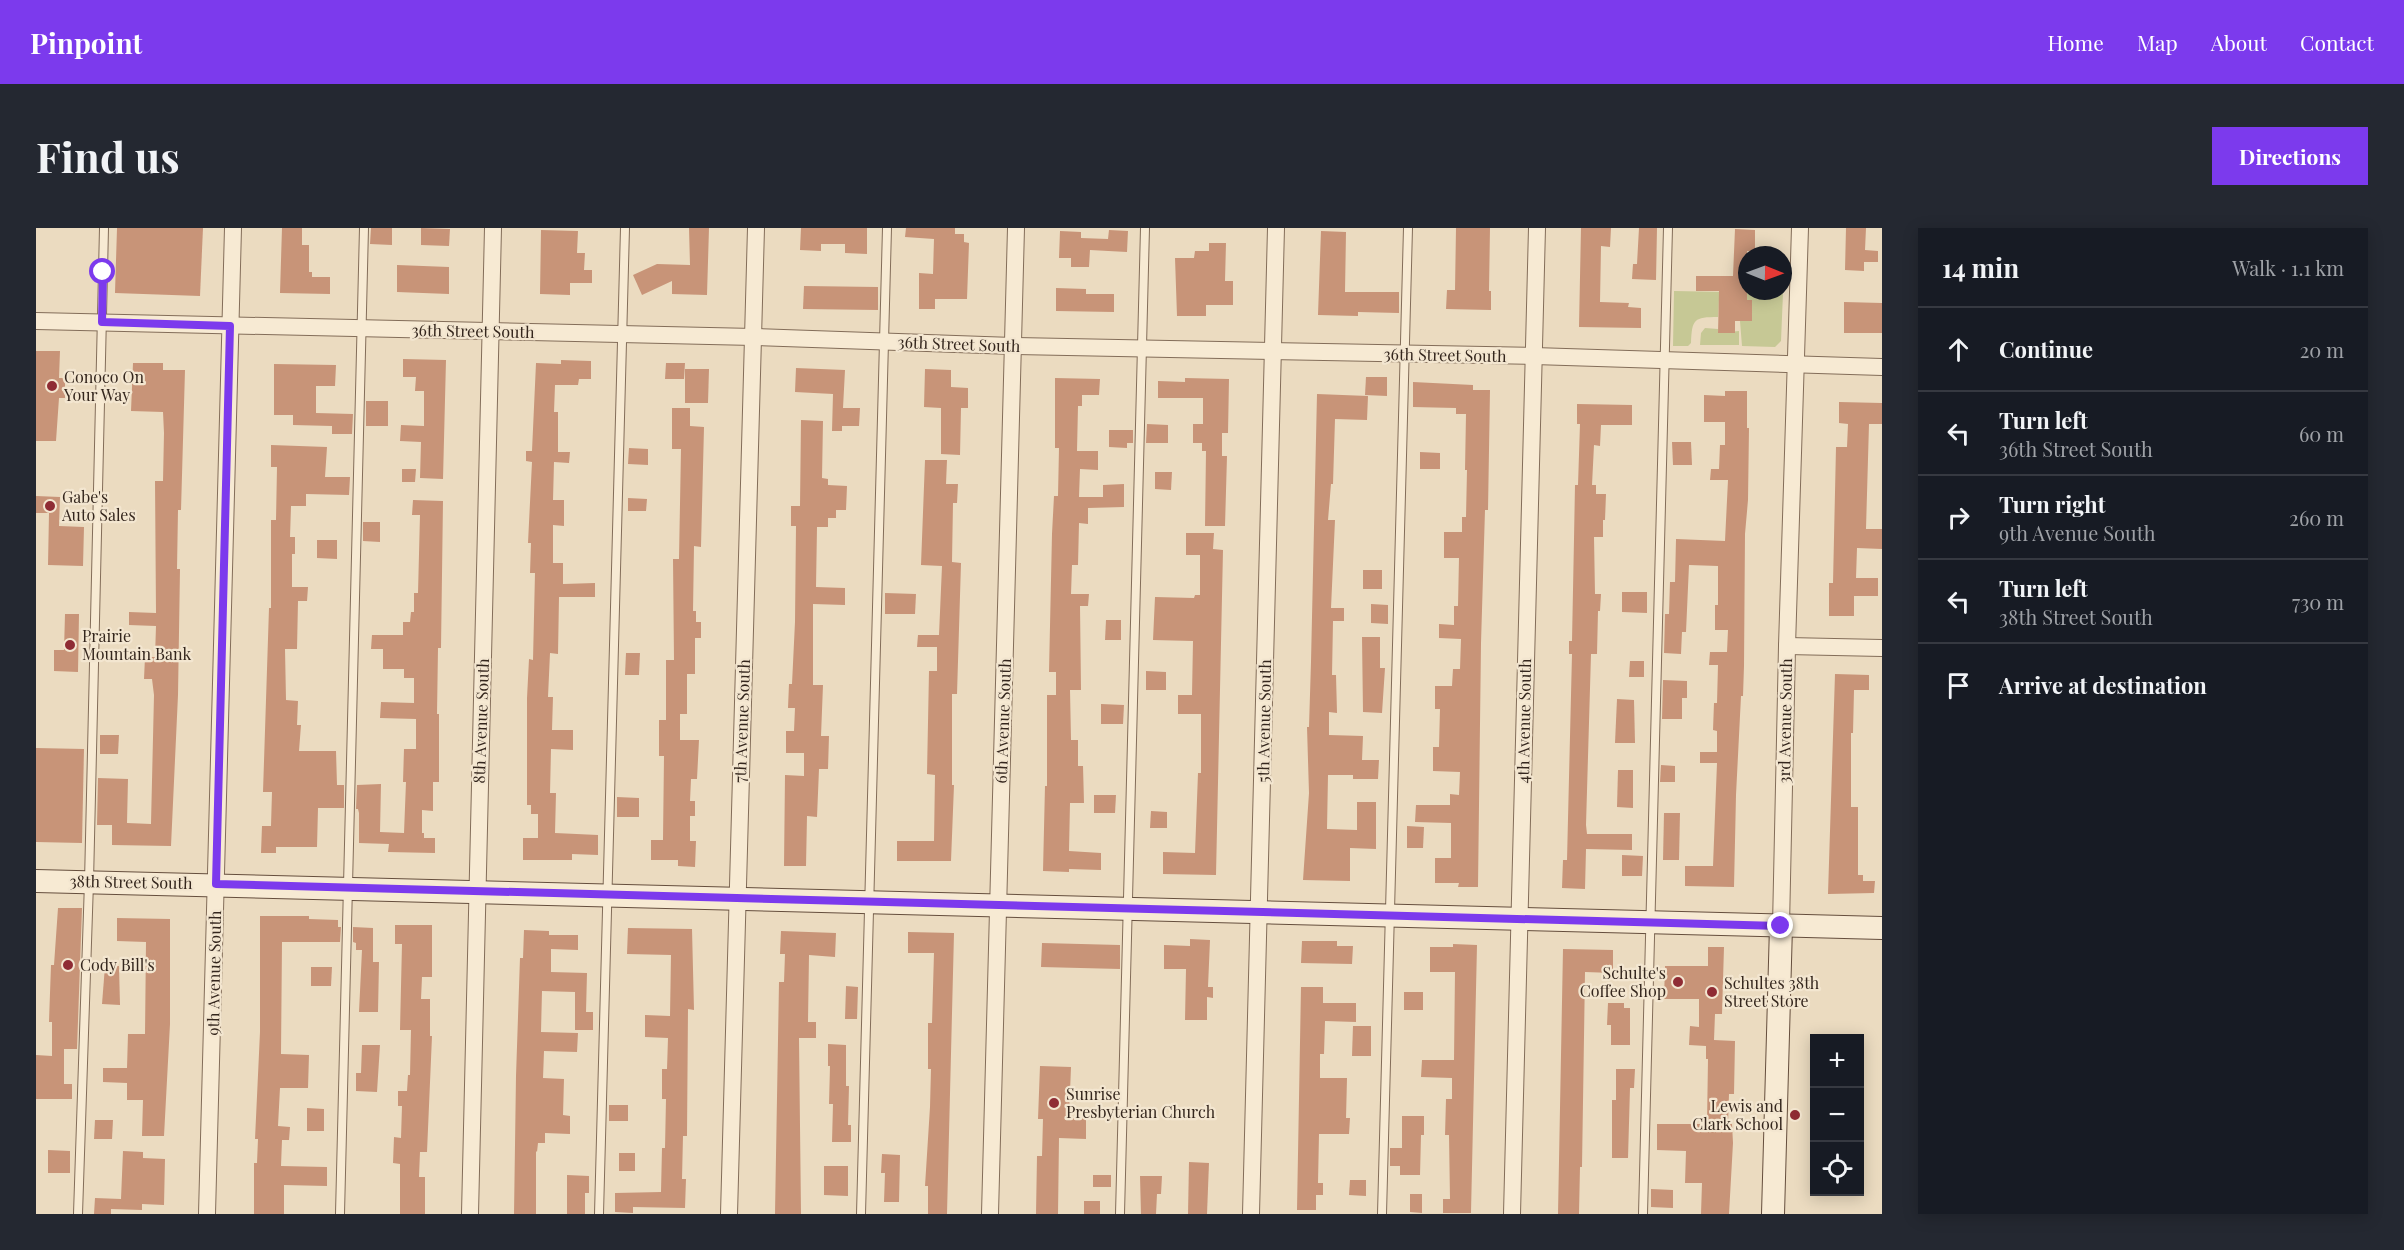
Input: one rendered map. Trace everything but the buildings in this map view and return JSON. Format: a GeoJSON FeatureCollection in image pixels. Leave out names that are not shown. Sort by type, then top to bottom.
{"type":"FeatureCollection","features":[{"type":"Feature","properties":{"kind":"main road","name":"38th Street South"},"geometry":{"type":"LineString","coordinates":[[36,881],[1882,928]]}},
{"type":"Feature","properties":{"kind":"main road","name":"3rd Avenue South"},"geometry":{"type":"LineString","coordinates":[[1773,1214],[1781,926]]}},
{"type":"Feature","properties":{"kind":"street","name":"9th Avenue South"},"geometry":{"type":"LineString","coordinates":[[207,1214],[233,228]]}},
{"type":"Feature","properties":{"kind":"street","name":"8th Avenue South"},"geometry":{"type":"LineString","coordinates":[[470,1214],[493,228]]}},
{"type":"Feature","properties":{"kind":"street","name":"7th Avenue South"},"geometry":{"type":"LineString","coordinates":[[729,1214],[756,228]]}},
{"type":"Feature","properties":{"kind":"street","name":"6th Avenue South"},"geometry":{"type":"LineString","coordinates":[[990,1214],[1016,228]]}},
{"type":"Feature","properties":{"kind":"street","name":"5th Avenue South"},"geometry":{"type":"LineString","coordinates":[[1251,1214],[1276,228]]}},
{"type":"Feature","properties":{"kind":"street","name":"4th Avenue South"},"geometry":{"type":"LineString","coordinates":[[1512,1214],[1537,228]]}},
{"type":"Feature","properties":{"kind":"street","name":"3rd Avenue South"},"geometry":{"type":"LineString","coordinates":[[1781,926],[1800,228]]}},
{"type":"Feature","properties":{"kind":"street","name":"36th Street South"},"geometry":{"type":"LineString","coordinates":[[36,321],[622,334],[1141,349],[1534,356],[1882,368]]}},
{"type":"Feature","properties":{"kind":"street"},"geometry":{"type":"LineString","coordinates":[[1787,646],[1882,648]]}},
{"type":"Feature","properties":{"kind":"lane"},"geometry":{"type":"LineString","coordinates":[[78,1214],[89,882],[104,228]]}},
{"type":"Feature","properties":{"kind":"lane"},"geometry":{"type":"LineString","coordinates":[[340,1214],[364,228]]}},
{"type":"Feature","properties":{"kind":"lane"},"geometry":{"type":"LineString","coordinates":[[599,1214],[624,228]]}},
{"type":"Feature","properties":{"kind":"lane"},"geometry":{"type":"LineString","coordinates":[[861,1214],[887,228]]}},
{"type":"Feature","properties":{"kind":"lane"},"geometry":{"type":"LineString","coordinates":[[1120,1214],[1145,228]]}},
{"type":"Feature","properties":{"kind":"lane"},"geometry":{"type":"LineString","coordinates":[[1382,1214],[1408,228]]}},
{"type":"Feature","properties":{"kind":"lane"},"geometry":{"type":"LineString","coordinates":[[1643,1214],[1668,228]]}},
{"type":"Feature","properties":{"kind":"green space"},"geometry":{"type":"Polygon","coordinates":[[[1674,291],[1738,292],[1738,300],[1783,300],[1781,341],[1775,347],[1742,346],[1740,321],[1752,321],[1752,301],[1719,300],[1718,317],[1699,319],[1692,329],[1691,343],[1688,346],[1673,346],[1674,291]]]}},
{"type":"Feature","properties":{"kind":"green space"},"geometry":{"type":"Polygon","coordinates":[[[1705,328],[1718,329],[1718,333],[1739,331],[1739,345],[1700,345],[1701,333],[1705,328]]]}},
{"type":"Feature","properties":{"kind":"place","name":"Conoco On Your Way"},"geometry":{"type":"Point","coordinates":[52,386]}},
{"type":"Feature","properties":{"kind":"place","name":"Gabe's Auto Sales"},"geometry":{"type":"Point","coordinates":[50,506]}},
{"type":"Feature","properties":{"kind":"place","name":"Prairie Mountain Bank"},"geometry":{"type":"Point","coordinates":[70,645]}},
{"type":"Feature","properties":{"kind":"place","name":"Cody Bill's"},"geometry":{"type":"Point","coordinates":[68,965]}},
{"type":"Feature","properties":{"kind":"place","name":"Schulte's Coffee Shop"},"geometry":{"type":"Point","coordinates":[1678,982]}},
{"type":"Feature","properties":{"kind":"place","name":"Schultes 38th Street Store"},"geometry":{"type":"Point","coordinates":[1712,992]}},
{"type":"Feature","properties":{"kind":"place","name":"Sunrise Presbyterian Church"},"geometry":{"type":"Point","coordinates":[1054,1103]}},
{"type":"Feature","properties":{"kind":"place","name":"Lewis and Clark School"},"geometry":{"type":"Point","coordinates":[1795,1115]}},
{"type":"Feature","properties":{"kind":"route"},"geometry":{"type":"LineString","coordinates":[[103,272],[102,322],[230,326],[216,884],[1781,926]]}}]}
